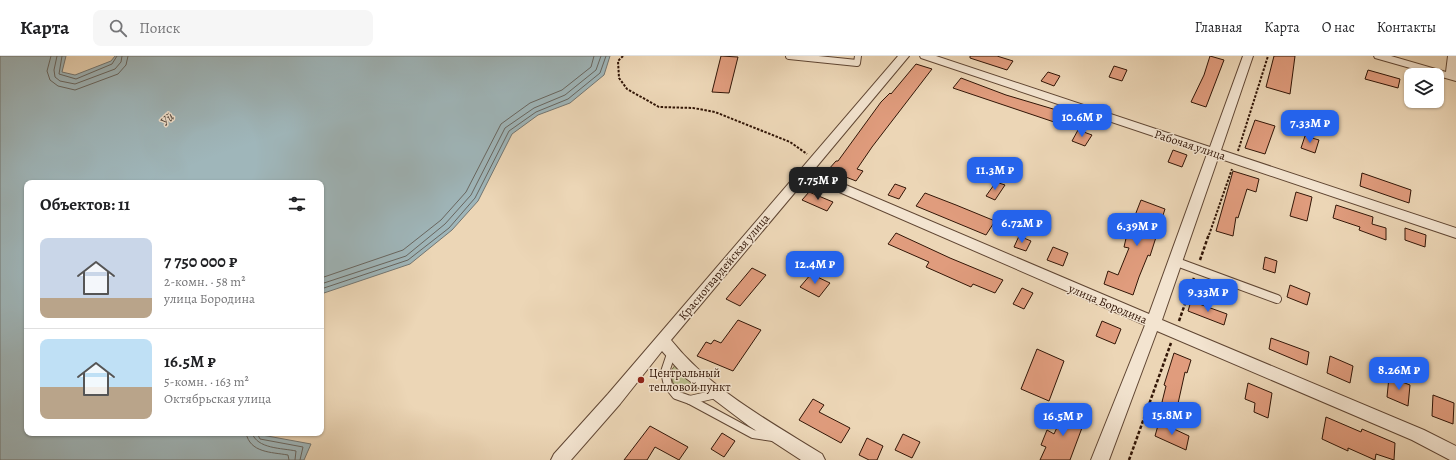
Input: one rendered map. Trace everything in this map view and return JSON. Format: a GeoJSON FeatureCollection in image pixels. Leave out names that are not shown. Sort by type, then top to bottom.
{"type":"FeatureCollection","features":[{"type":"Feature","properties":{"kind":"street","name":"Красногвардейская улица"},"geometry":{"type":"LineString","coordinates":[[560,460],[614,399],[804,172],[904,56]]}},
{"type":"Feature","properties":{"kind":"street","name":"Рабочая улица"},"geometry":{"type":"LineString","coordinates":[[925,56],[1456,233]]}},
{"type":"Feature","properties":{"kind":"street"},"geometry":{"type":"LineString","coordinates":[[1100,460],[1152,322],[1248,56]]}},
{"type":"Feature","properties":{"kind":"street"},"geometry":{"type":"LineString","coordinates":[[1379,56],[1454,77],[1453,56]]}},
{"type":"Feature","properties":{"kind":"street","name":"улица Бородина"},"geometry":{"type":"LineString","coordinates":[[804,172],[1418,435],[1456,454]]}},
{"type":"Feature","properties":{"kind":"street"},"geometry":{"type":"LineString","coordinates":[[662,340],[671,354],[716,394],[816,460]]}},
{"type":"Feature","properties":{"kind":"lane"},"geometry":{"type":"LineString","coordinates":[[789,56],[857,63],[858,56]]}},
{"type":"Feature","properties":{"kind":"lane"},"geometry":{"type":"LineString","coordinates":[[1174,261],[1277,299]]}},
{"type":"Feature","properties":{"kind":"lane"},"geometry":{"type":"LineString","coordinates":[[671,354],[665,372],[668,385],[676,394],[753,434],[783,438]]}},
{"type":"Feature","properties":{"kind":"lane"},"geometry":{"type":"LineString","coordinates":[[690,400],[716,394]]}},
{"type":"Feature","properties":{"kind":"path"},"geometry":{"type":"LineString","coordinates":[[623,56],[618,61],[618,78],[627,89],[659,107],[693,108],[716,112],[790,142],[815,159]]}},
{"type":"Feature","properties":{"kind":"green space"},"geometry":{"type":"Polygon","coordinates":[[[676,364],[699,385],[697,390],[681,391],[673,383],[670,372],[676,364]]]}},
{"type":"Feature","properties":{"kind":"water","name":"Уй"},"geometry":{"type":"Polygon","coordinates":[[[0,56],[66,56],[62,72],[75,75],[111,61],[115,56],[610,56],[604,75],[570,103],[538,115],[512,134],[478,201],[452,230],[410,264],[324,293],[324,180],[24,180],[24,436],[267,436],[311,444],[304,460],[0,460],[0,56]]]}},
{"type":"Feature","properties":{"kind":"building"},"geometry":{"type":"Polygon","coordinates":[[[721,56],[738,57],[729,93],[712,92],[721,56]]]}},
{"type":"Feature","properties":{"kind":"building"},"geometry":{"type":"Polygon","coordinates":[[[970,56],[997,56],[1013,61],[1007,70],[970,58],[970,56]]]}},
{"type":"Feature","properties":{"kind":"building"},"geometry":{"type":"Polygon","coordinates":[[[1210,56],[1224,60],[1206,107],[1191,102],[1204,75],[1210,56]]]}},
{"type":"Feature","properties":{"kind":"building"},"geometry":{"type":"Polygon","coordinates":[[[1274,56],[1295,56],[1290,94],[1266,87],[1274,56]]]}},
{"type":"Feature","properties":{"kind":"building"},"geometry":{"type":"Polygon","coordinates":[[[916,64],[932,69],[857,169],[863,171],[856,181],[828,170],[836,161],[838,161],[881,102],[890,93],[891,94],[916,64]]]}},
{"type":"Feature","properties":{"kind":"building"},"geometry":{"type":"Polygon","coordinates":[[[1114,66],[1127,70],[1122,81],[1109,77],[1114,66]]]}},
{"type":"Feature","properties":{"kind":"building"},"geometry":{"type":"Polygon","coordinates":[[[1368,70],[1400,79],[1398,88],[1365,79],[1368,70]]]}},
{"type":"Feature","properties":{"kind":"building"},"geometry":{"type":"Polygon","coordinates":[[[1048,72],[1060,76],[1054,86],[1041,81],[1048,72]]]}},
{"type":"Feature","properties":{"kind":"building"},"geometry":{"type":"Polygon","coordinates":[[[961,78],[1006,95],[1070,114],[1063,125],[953,88],[961,78]]]}},
{"type":"Feature","properties":{"kind":"building"},"geometry":{"type":"Polygon","coordinates":[[[1255,120],[1275,126],[1265,154],[1245,148],[1255,120]]]}},
{"type":"Feature","properties":{"kind":"building"},"geometry":{"type":"Polygon","coordinates":[[[1078,130],[1092,135],[1085,146],[1072,141],[1078,130]]]}},
{"type":"Feature","properties":{"kind":"building"},"geometry":{"type":"Polygon","coordinates":[[[1305,136],[1319,140],[1315,153],[1301,148],[1305,136]]]}},
{"type":"Feature","properties":{"kind":"building"},"geometry":{"type":"Polygon","coordinates":[[[1173,150],[1187,155],[1182,167],[1168,162],[1173,150]]]}},
{"type":"Feature","properties":{"kind":"building"},"geometry":{"type":"Polygon","coordinates":[[[1233,171],[1259,179],[1256,192],[1247,189],[1238,218],[1236,217],[1233,236],[1216,231],[1233,171]]]}},
{"type":"Feature","properties":{"kind":"building"},"geometry":{"type":"Polygon","coordinates":[[[1362,173],[1411,190],[1409,203],[1360,186],[1362,173]]]}},
{"type":"Feature","properties":{"kind":"building"},"geometry":{"type":"Polygon","coordinates":[[[996,182],[1005,185],[995,200],[986,196],[996,182]]]}},
{"type":"Feature","properties":{"kind":"building"},"geometry":{"type":"Polygon","coordinates":[[[895,184],[906,188],[899,199],[888,195],[895,184]]]}},
{"type":"Feature","properties":{"kind":"building"},"geometry":{"type":"Polygon","coordinates":[[[809,192],[833,202],[827,211],[802,200],[809,192]]]}},
{"type":"Feature","properties":{"kind":"building"},"geometry":{"type":"Polygon","coordinates":[[[1296,192],[1312,197],[1307,221],[1290,216],[1296,192]]]}},
{"type":"Feature","properties":{"kind":"building"},"geometry":{"type":"Polygon","coordinates":[[[925,193],[995,221],[986,235],[916,206],[925,193]]]}},
{"type":"Feature","properties":{"kind":"building"},"geometry":{"type":"Polygon","coordinates":[[[1141,200],[1165,209],[1150,256],[1148,255],[1133,295],[1104,284],[1108,271],[1118,275],[1129,248],[1124,247],[1131,217],[1134,218],[1141,200]]]}},
{"type":"Feature","properties":{"kind":"building"},"geometry":{"type":"Polygon","coordinates":[[[1336,205],[1373,217],[1372,224],[1386,228],[1386,240],[1359,230],[1360,227],[1333,218],[1336,205]]]}},
{"type":"Feature","properties":{"kind":"building"},"geometry":{"type":"Polygon","coordinates":[[[1405,228],[1426,235],[1425,247],[1405,240],[1405,228]]]}},
{"type":"Feature","properties":{"kind":"building"},"geometry":{"type":"Polygon","coordinates":[[[896,233],[1003,280],[995,293],[973,284],[971,287],[926,267],[929,262],[888,244],[896,233]]]}},
{"type":"Feature","properties":{"kind":"building"},"geometry":{"type":"Polygon","coordinates":[[[1019,236],[1031,241],[1026,251],[1014,247],[1019,236]]]}},
{"type":"Feature","properties":{"kind":"building"},"geometry":{"type":"Polygon","coordinates":[[[1053,247],[1068,253],[1063,266],[1047,260],[1053,247]]]}},
{"type":"Feature","properties":{"kind":"building"},"geometry":{"type":"Polygon","coordinates":[[[1265,257],[1277,261],[1275,273],[1263,269],[1265,257]]]}},
{"type":"Feature","properties":{"kind":"building"},"geometry":{"type":"Polygon","coordinates":[[[752,268],[766,275],[740,306],[726,299],[752,268]]]}},
{"type":"Feature","properties":{"kind":"building"},"geometry":{"type":"Polygon","coordinates":[[[811,274],[830,283],[819,297],[800,287],[811,274]]]}},
{"type":"Feature","properties":{"kind":"building"},"geometry":{"type":"Polygon","coordinates":[[[1290,285],[1310,293],[1307,305],[1287,297],[1290,285]]]}},
{"type":"Feature","properties":{"kind":"building"},"geometry":{"type":"Polygon","coordinates":[[[1022,288],[1033,293],[1024,309],[1013,304],[1022,288]]]}},
{"type":"Feature","properties":{"kind":"building"},"geometry":{"type":"Polygon","coordinates":[[[1191,301],[1227,314],[1224,325],[1188,311],[1191,301]]]}},
{"type":"Feature","properties":{"kind":"building"},"geometry":{"type":"Polygon","coordinates":[[[738,320],[761,330],[733,371],[697,356],[706,342],[711,344],[714,340],[721,343],[738,320]]]}},
{"type":"Feature","properties":{"kind":"building"},"geometry":{"type":"Polygon","coordinates":[[[1102,321],[1121,329],[1115,344],[1096,336],[1102,321]]]}},
{"type":"Feature","properties":{"kind":"building"},"geometry":{"type":"Polygon","coordinates":[[[1271,338],[1309,352],[1307,365],[1269,349],[1271,338]]]}},
{"type":"Feature","properties":{"kind":"building"},"geometry":{"type":"Polygon","coordinates":[[[1037,349],[1064,361],[1049,401],[1021,389],[1037,349]]]}},
{"type":"Feature","properties":{"kind":"building"},"geometry":{"type":"Polygon","coordinates":[[[1174,353],[1191,360],[1187,373],[1185,372],[1177,408],[1162,402],[1166,386],[1164,385],[1174,353]]]}},
{"type":"Feature","properties":{"kind":"building"},"geometry":{"type":"Polygon","coordinates":[[[1330,356],[1353,366],[1350,383],[1327,373],[1330,356]]]}},
{"type":"Feature","properties":{"kind":"building"},"geometry":{"type":"Polygon","coordinates":[[[1389,377],[1410,385],[1408,406],[1387,397],[1389,377]]]}},
{"type":"Feature","properties":{"kind":"building"},"geometry":{"type":"Polygon","coordinates":[[[1248,383],[1272,393],[1268,418],[1254,412],[1255,403],[1245,399],[1248,383]]]}},
{"type":"Feature","properties":{"kind":"building"},"geometry":{"type":"Polygon","coordinates":[[[1433,395],[1454,403],[1453,424],[1432,416],[1433,395]]]}},
{"type":"Feature","properties":{"kind":"building"},"geometry":{"type":"Polygon","coordinates":[[[813,399],[824,405],[819,412],[850,428],[841,443],[799,420],[813,399]]]}},
{"type":"Feature","properties":{"kind":"building"},"geometry":{"type":"Polygon","coordinates":[[[1066,408],[1086,417],[1070,460],[1040,460],[1046,447],[1041,445],[1047,430],[1054,434],[1066,408]]]}},
{"type":"Feature","properties":{"kind":"building"},"geometry":{"type":"Polygon","coordinates":[[[1326,417],[1361,432],[1362,429],[1395,443],[1394,460],[1376,454],[1375,460],[1348,448],[1348,451],[1322,439],[1326,417]]]}},
{"type":"Feature","properties":{"kind":"building"},"geometry":{"type":"Polygon","coordinates":[[[1159,422],[1189,436],[1186,450],[1155,436],[1159,422]]]}},
{"type":"Feature","properties":{"kind":"building"},"geometry":{"type":"Polygon","coordinates":[[[650,426],[688,447],[679,460],[655,447],[647,460],[624,460],[650,426]]]}},
{"type":"Feature","properties":{"kind":"building"},"geometry":{"type":"Polygon","coordinates":[[[722,433],[735,441],[724,457],[711,449],[722,433]]]}},
{"type":"Feature","properties":{"kind":"building"},"geometry":{"type":"Polygon","coordinates":[[[903,434],[920,442],[912,458],[895,450],[903,434]]]}},
{"type":"Feature","properties":{"kind":"building"},"geometry":{"type":"Polygon","coordinates":[[[867,438],[883,446],[877,460],[869,460],[859,455],[867,438]]]}},
{"type":"Feature","properties":{"kind":"place","name":"Центральный тепловой пункт"},"geometry":{"type":"Point","coordinates":[641,380]}}]}
